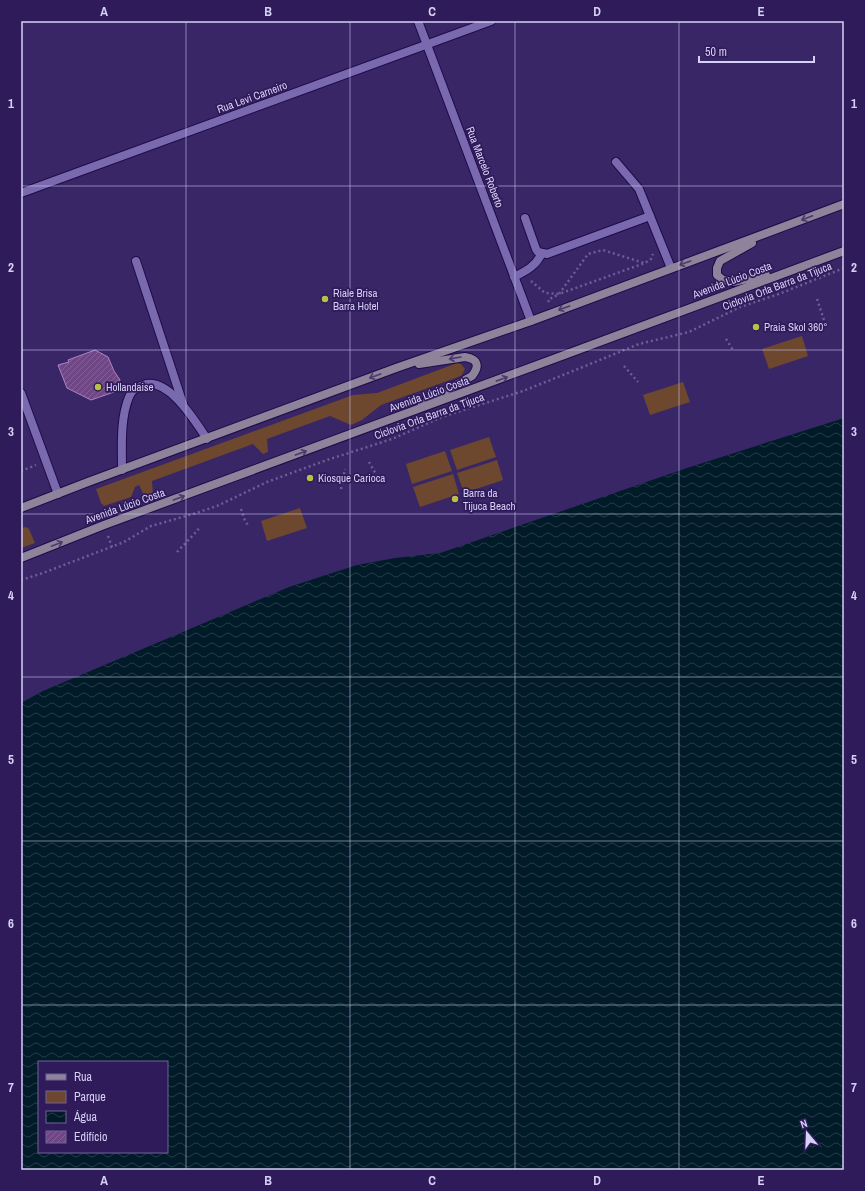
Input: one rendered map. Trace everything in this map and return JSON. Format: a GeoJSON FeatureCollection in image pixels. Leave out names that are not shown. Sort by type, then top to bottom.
{"type":"FeatureCollection","features":[{"type":"Feature","properties":{"kind":"main road"},"geometry":{"type":"LineString","coordinates":[[21,508],[396,368],[531,321],[844,204]]}},
{"type":"Feature","properties":{"kind":"main road"},"geometry":{"type":"LineString","coordinates":[[775,230],[720,261],[717,268],[717,275],[723,280],[733,282],[788,271]]}},
{"type":"Feature","properties":{"kind":"main road","name":"Avenida Lúcio Costa"},"geometry":{"type":"LineString","coordinates":[[21,558],[104,525],[844,250]]}},
{"type":"Feature","properties":{"kind":"main road"},"geometry":{"type":"LineString","coordinates":[[396,368],[465,357],[471,358],[477,365],[472,376],[398,417]]}},
{"type":"Feature","properties":{"kind":"street","name":"Rua Marcelo Roberto"},"geometry":{"type":"LineString","coordinates":[[418,21],[531,321]]}},
{"type":"Feature","properties":{"kind":"street","name":"Rua Levi Carneiro"},"geometry":{"type":"LineString","coordinates":[[21,193],[491,21]]}},
{"type":"Feature","properties":{"kind":"street"},"geometry":{"type":"LineString","coordinates":[[616,162],[636,185],[671,268]]}},
{"type":"Feature","properties":{"kind":"street"},"geometry":{"type":"LineString","coordinates":[[525,218],[536,249],[538,252],[547,254],[650,216]]}},
{"type":"Feature","properties":{"kind":"street"},"geometry":{"type":"LineString","coordinates":[[514,277],[527,271],[536,263],[542,253]]}},
{"type":"Feature","properties":{"kind":"street"},"geometry":{"type":"LineString","coordinates":[[136,261],[183,404],[207,439]]}},
{"type":"Feature","properties":{"kind":"street"},"geometry":{"type":"LineString","coordinates":[[122,470],[123,422],[129,396],[137,387],[148,383],[162,387],[183,404]]}},
{"type":"Feature","properties":{"kind":"street"},"geometry":{"type":"LineString","coordinates":[[21,393],[58,494]]}},
{"type":"Feature","properties":{"kind":"path"},"geometry":{"type":"LineString","coordinates":[[552,312],[548,300],[559,294],[645,263],[653,257],[656,245],[661,242]]}},
{"type":"Feature","properties":{"kind":"path"},"geometry":{"type":"LineString","coordinates":[[559,294],[588,254],[603,250],[645,263]]}},
{"type":"Feature","properties":{"kind":"path","name":"Ciclovia Orla Barra da Tijuca"},"geometry":{"type":"LineString","coordinates":[[21,580],[124,542],[151,526],[216,506],[267,482],[327,460],[392,439],[442,417],[523,391],[639,344],[689,332],[740,306],[779,294],[844,268]]}},
{"type":"Feature","properties":{"kind":"path"},"geometry":{"type":"LineString","coordinates":[[527,271],[531,281],[545,293],[559,294]]}},
{"type":"Feature","properties":{"kind":"path"},"geometry":{"type":"LineString","coordinates":[[817,299],[824,320]]}},
{"type":"Feature","properties":{"kind":"path"},"geometry":{"type":"LineString","coordinates":[[726,340],[733,350]]}},
{"type":"Feature","properties":{"kind":"path"},"geometry":{"type":"LineString","coordinates":[[624,366],[638,382]]}},
{"type":"Feature","properties":{"kind":"path"},"geometry":{"type":"LineString","coordinates":[[21,471],[46,461]]}},
{"type":"Feature","properties":{"kind":"path"},"geometry":{"type":"LineString","coordinates":[[369,462],[377,476]]}},
{"type":"Feature","properties":{"kind":"path"},"geometry":{"type":"LineString","coordinates":[[341,489],[345,469]]}},
{"type":"Feature","properties":{"kind":"path"},"geometry":{"type":"LineString","coordinates":[[241,509],[245,521],[248,524]]}},
{"type":"Feature","properties":{"kind":"path"},"geometry":{"type":"LineString","coordinates":[[177,552],[198,530],[198,526]]}},
{"type":"Feature","properties":{"kind":"green space"},"geometry":{"type":"Polygon","coordinates":[[[802,336],[808,356],[769,369],[762,349],[802,336]]]}},
{"type":"Feature","properties":{"kind":"green space"},"geometry":{"type":"Polygon","coordinates":[[[457,363],[461,364],[465,369],[461,376],[381,405],[362,420],[351,425],[330,416],[267,439],[268,452],[263,454],[253,444],[152,481],[153,494],[145,497],[139,485],[135,487],[131,497],[104,506],[101,503],[96,489],[353,395],[377,393],[457,363]]]}},
{"type":"Feature","properties":{"kind":"green space"},"geometry":{"type":"Polygon","coordinates":[[[683,382],[690,402],[650,415],[643,395],[683,382]]]}},
{"type":"Feature","properties":{"kind":"green space"},"geometry":{"type":"Polygon","coordinates":[[[489,437],[496,457],[457,470],[450,450],[489,437]]]}},
{"type":"Feature","properties":{"kind":"green space"},"geometry":{"type":"Polygon","coordinates":[[[445,451],[452,471],[412,484],[406,464],[445,451]]]}},
{"type":"Feature","properties":{"kind":"green space"},"geometry":{"type":"Polygon","coordinates":[[[497,460],[503,480],[464,493],[457,473],[497,460]]]}},
{"type":"Feature","properties":{"kind":"green space"},"geometry":{"type":"Polygon","coordinates":[[[453,474],[459,494],[420,507],[413,487],[453,474]]]}},
{"type":"Feature","properties":{"kind":"green space"},"geometry":{"type":"Polygon","coordinates":[[[300,508],[307,528],[267,541],[261,521],[300,508]]]}},
{"type":"Feature","properties":{"kind":"green space"},"geometry":{"type":"Polygon","coordinates":[[[26,527],[29,529],[35,543],[21,548],[21,528],[26,527]]]}},
{"type":"Feature","properties":{"kind":"water"},"geometry":{"type":"Polygon","coordinates":[[[844,418],[844,1170],[21,1170],[21,703],[43,691],[289,587],[357,565],[395,558],[440,553],[687,468],[844,418]]]}},
{"type":"Feature","properties":{"kind":"building"},"geometry":{"type":"Polygon","coordinates":[[[95,350],[108,357],[120,380],[114,392],[91,400],[67,388],[58,365],[69,362],[68,360],[95,350]]]}},
{"type":"Feature","properties":{"kind":"place","name":"Riale Brisa Barra Hotel"},"geometry":{"type":"Point","coordinates":[325,299]}},
{"type":"Feature","properties":{"kind":"place","name":"Praia Skol 360°"},"geometry":{"type":"Point","coordinates":[756,327]}},
{"type":"Feature","properties":{"kind":"place","name":"Hollandaise"},"geometry":{"type":"Point","coordinates":[98,387]}},
{"type":"Feature","properties":{"kind":"place","name":"Kiosque Carioca"},"geometry":{"type":"Point","coordinates":[310,478]}},
{"type":"Feature","properties":{"kind":"place","name":"Barra da Tijuca Beach"},"geometry":{"type":"Point","coordinates":[455,499]}}]}
